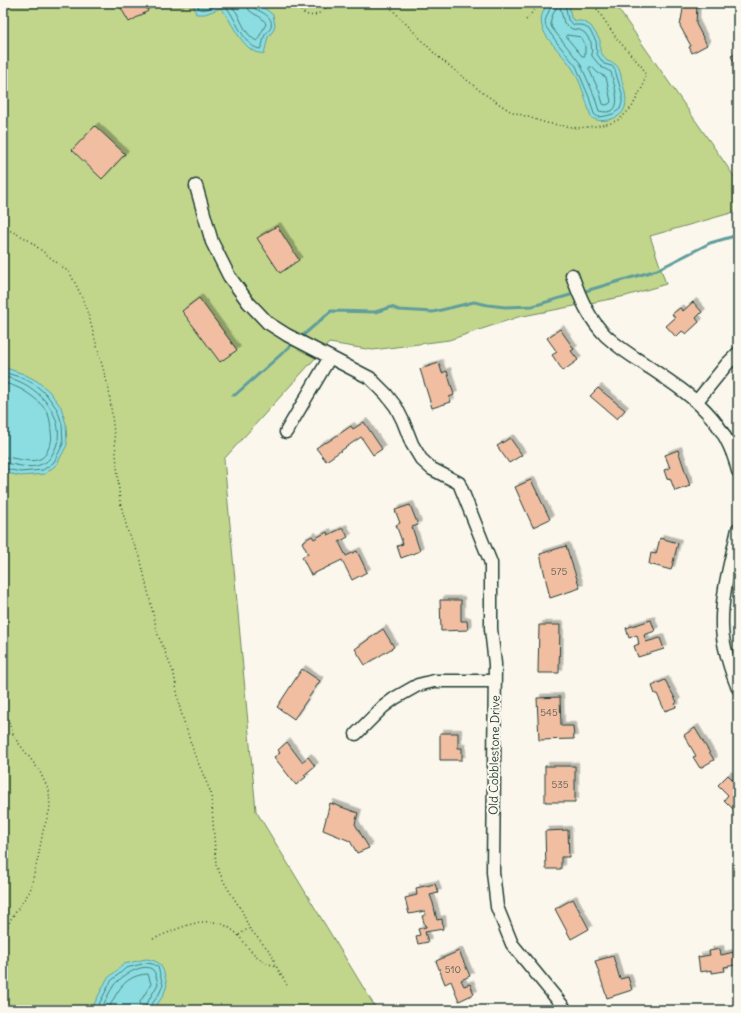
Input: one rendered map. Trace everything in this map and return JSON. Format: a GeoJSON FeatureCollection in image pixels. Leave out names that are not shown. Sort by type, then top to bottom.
{"type":"FeatureCollection","features":[{"type":"Feature","properties":{"kind":"street"},"geometry":{"type":"LineString","coordinates":[[196,186],[212,242],[229,276],[248,302],[274,327],[286,335],[330,357],[286,432]]}},
{"type":"Feature","properties":{"kind":"street"},"geometry":{"type":"LineString","coordinates":[[572,275],[578,293],[586,309],[606,336],[697,401],[714,420],[727,439],[738,471]]}},
{"type":"Feature","properties":{"kind":"street"},"geometry":{"type":"LineString","coordinates":[[697,401],[727,364],[738,353]]}},
{"type":"Feature","properties":{"kind":"street","name":"Old Cobblestone Drive"},"geometry":{"type":"LineString","coordinates":[[330,357],[370,378],[386,394],[396,407],[412,444],[421,459],[432,469],[459,484],[492,563],[491,629],[496,664],[494,681],[492,872],[497,907],[512,944],[566,1010]]}},
{"type":"Feature","properties":{"kind":"street"},"geometry":{"type":"LineString","coordinates":[[738,529],[724,594],[722,627],[723,639],[738,688]]}},
{"type":"Feature","properties":{"kind":"street"},"geometry":{"type":"LineString","coordinates":[[356,734],[395,698],[418,685],[434,681],[494,681]]}},
{"type":"Feature","properties":{"kind":"path"},"geometry":{"type":"LineString","coordinates":[[3,5],[8,3]]}},
{"type":"Feature","properties":{"kind":"path"},"geometry":{"type":"LineString","coordinates":[[298,3],[304,14],[310,16],[320,13],[330,3]]}},
{"type":"Feature","properties":{"kind":"path"},"geometry":{"type":"LineString","coordinates":[[386,3],[436,55],[483,93],[510,111],[546,123],[578,128],[611,123],[620,119],[632,107],[644,84],[645,74],[643,68],[617,39],[593,3]]}},
{"type":"Feature","properties":{"kind":"path"},"geometry":{"type":"LineString","coordinates":[[526,20],[540,3]]}},
{"type":"Feature","properties":{"kind":"path"},"geometry":{"type":"LineString","coordinates":[[3,227],[27,239],[70,273],[81,295],[88,314],[109,390],[120,502],[128,532],[140,557],[158,635],[174,674],[180,709],[194,753],[211,793],[216,865],[225,884],[242,911],[249,928],[272,954],[276,966],[287,985]]}},
{"type":"Feature","properties":{"kind":"path"},"geometry":{"type":"LineString","coordinates":[[3,703],[14,737],[39,770],[49,791],[50,809],[43,831],[30,891],[11,919],[3,936]]}},
{"type":"Feature","properties":{"kind":"path"},"geometry":{"type":"LineString","coordinates":[[154,939],[193,923],[208,921],[222,924],[235,931],[260,960],[276,966]]}},
{"type":"Feature","properties":{"kind":"path"},"geometry":{"type":"LineString","coordinates":[[238,936],[249,928]]}},
{"type":"Feature","properties":{"kind":"green space"},"geometry":{"type":"Polygon","coordinates":[[[3,3],[614,3],[738,182],[738,211],[650,236],[666,284],[626,296],[518,317],[449,340],[373,350],[329,343],[224,459],[256,811],[377,1010],[3,1010],[3,3]]]}},
{"type":"Feature","properties":{"kind":"water"},"geometry":{"type":"Polygon","coordinates":[[[193,3],[254,3],[267,10],[273,15],[275,25],[273,31],[268,37],[264,54],[255,52],[245,44],[221,8],[205,14],[196,14],[193,3]]]}},
{"type":"Feature","properties":{"kind":"water"},"geometry":{"type":"Polygon","coordinates":[[[549,3],[569,3],[571,18],[576,21],[582,21],[591,26],[600,40],[600,51],[607,61],[614,63],[618,68],[621,74],[626,105],[621,114],[615,118],[601,121],[591,117],[583,91],[575,73],[567,60],[547,37],[543,29],[541,21],[543,12],[549,3]]]}},
{"type":"Feature","properties":{"kind":"water"},"geometry":{"type":"Polygon","coordinates":[[[3,368],[24,374],[37,381],[49,391],[61,407],[66,424],[67,445],[57,464],[45,474],[20,476],[3,472],[3,368]]]}},
{"type":"Feature","properties":{"kind":"water"},"geometry":{"type":"Polygon","coordinates":[[[146,959],[160,964],[167,985],[163,996],[153,1010],[91,1010],[107,979],[124,964],[146,959]]]}},
{"type":"Feature","properties":{"kind":"building"},"geometry":{"type":"Polygon","coordinates":[[[118,3],[144,3],[148,11],[129,22],[118,3]]]}},
{"type":"Feature","properties":{"kind":"building"},"geometry":{"type":"Polygon","coordinates":[[[684,3],[697,4],[696,24],[707,45],[692,53],[689,47],[691,46],[680,26],[684,3]]]}},
{"type":"Feature","properties":{"kind":"building"},"geometry":{"type":"Polygon","coordinates":[[[738,53],[738,69],[731,56],[738,53]]]}},
{"type":"Feature","properties":{"kind":"building"},"geometry":{"type":"Polygon","coordinates":[[[95,126],[125,154],[102,179],[72,150],[95,126]]]}},
{"type":"Feature","properties":{"kind":"building"},"geometry":{"type":"Polygon","coordinates":[[[277,226],[299,260],[280,273],[257,238],[277,226]]]}},
{"type":"Feature","properties":{"kind":"building"},"geometry":{"type":"Polygon","coordinates":[[[199,298],[237,350],[220,362],[182,311],[199,298]]]}},
{"type":"Feature","properties":{"kind":"building"},"geometry":{"type":"Polygon","coordinates":[[[693,302],[702,312],[696,318],[699,322],[686,334],[682,331],[676,337],[666,326],[675,318],[672,314],[680,308],[683,311],[693,302]]]}},
{"type":"Feature","properties":{"kind":"building"},"geometry":{"type":"Polygon","coordinates":[[[560,329],[574,349],[571,351],[578,360],[563,371],[552,355],[557,352],[547,338],[560,329]]]}},
{"type":"Feature","properties":{"kind":"building"},"geometry":{"type":"Polygon","coordinates":[[[439,363],[442,373],[447,371],[454,395],[449,397],[451,402],[432,408],[420,369],[439,363]]]}},
{"type":"Feature","properties":{"kind":"building"},"geometry":{"type":"Polygon","coordinates":[[[598,388],[625,410],[617,419],[590,396],[598,388]]]}},
{"type":"Feature","properties":{"kind":"building"},"geometry":{"type":"Polygon","coordinates":[[[364,422],[382,449],[373,455],[361,437],[326,461],[316,448],[351,426],[353,429],[364,422]]]}},
{"type":"Feature","properties":{"kind":"building"},"geometry":{"type":"Polygon","coordinates":[[[510,438],[522,455],[509,463],[497,446],[510,438]]]}},
{"type":"Feature","properties":{"kind":"building"},"geometry":{"type":"Polygon","coordinates":[[[678,450],[690,486],[675,491],[670,478],[667,479],[664,470],[670,468],[665,455],[678,450]]]}},
{"type":"Feature","properties":{"kind":"building"},"geometry":{"type":"Polygon","coordinates":[[[531,480],[550,519],[533,527],[515,487],[531,480]]]}},
{"type":"Feature","properties":{"kind":"building"},"geometry":{"type":"Polygon","coordinates":[[[410,505],[418,525],[412,527],[420,551],[401,558],[397,546],[403,544],[396,525],[400,523],[395,510],[410,505]]]}},
{"type":"Feature","properties":{"kind":"building"},"geometry":{"type":"Polygon","coordinates":[[[343,528],[348,537],[339,542],[346,556],[357,551],[367,572],[352,580],[342,560],[311,575],[302,557],[308,554],[302,542],[312,536],[314,539],[327,532],[328,535],[343,528]]]}},
{"type":"Feature","properties":{"kind":"building"},"geometry":{"type":"Polygon","coordinates":[[[660,538],[678,543],[671,570],[649,564],[651,553],[656,554],[660,538]]]}},
{"type":"Feature","properties":{"kind":"building"},"geometry":{"type":"Polygon","coordinates":[[[566,546],[580,588],[550,598],[540,554],[566,546]]]}},
{"type":"Feature","properties":{"kind":"building"},"geometry":{"type":"Polygon","coordinates":[[[440,600],[461,600],[461,621],[467,621],[468,630],[441,631],[440,600]]]}},
{"type":"Feature","properties":{"kind":"building"},"geometry":{"type":"Polygon","coordinates":[[[651,620],[655,631],[644,635],[646,642],[660,638],[664,649],[638,657],[634,646],[639,644],[637,635],[629,638],[626,628],[651,620]]]}},
{"type":"Feature","properties":{"kind":"building"},"geometry":{"type":"Polygon","coordinates":[[[539,625],[560,625],[559,673],[538,673],[539,625]]]}},
{"type":"Feature","properties":{"kind":"building"},"geometry":{"type":"Polygon","coordinates":[[[383,629],[394,647],[365,665],[355,649],[383,629]]]}},
{"type":"Feature","properties":{"kind":"building"},"geometry":{"type":"Polygon","coordinates":[[[302,669],[320,681],[294,719],[277,707],[302,669]]]}},
{"type":"Feature","properties":{"kind":"building"},"geometry":{"type":"Polygon","coordinates":[[[665,680],[677,702],[675,704],[676,707],[665,711],[652,686],[665,680]]]}},
{"type":"Feature","properties":{"kind":"building"},"geometry":{"type":"Polygon","coordinates":[[[560,697],[561,726],[573,726],[574,739],[539,740],[537,698],[560,697]]]}},
{"type":"Feature","properties":{"kind":"building"},"geometry":{"type":"Polygon","coordinates":[[[695,728],[714,760],[700,768],[693,757],[696,756],[684,735],[695,728]]]}},
{"type":"Feature","properties":{"kind":"building"},"geometry":{"type":"Polygon","coordinates":[[[440,733],[458,733],[458,748],[462,748],[462,760],[440,760],[440,733]]]}},
{"type":"Feature","properties":{"kind":"building"},"geometry":{"type":"Polygon","coordinates":[[[287,742],[302,762],[308,757],[315,766],[304,775],[306,777],[296,785],[274,757],[280,753],[278,750],[287,742]]]}},
{"type":"Feature","properties":{"kind":"building"},"geometry":{"type":"Polygon","coordinates":[[[545,766],[575,766],[575,802],[545,802],[545,766]]]}},
{"type":"Feature","properties":{"kind":"building"},"geometry":{"type":"Polygon","coordinates":[[[728,775],[738,785],[737,813],[724,800],[728,795],[718,785],[728,775]]]}},
{"type":"Feature","properties":{"kind":"building"},"geometry":{"type":"Polygon","coordinates":[[[330,803],[358,813],[355,824],[369,848],[357,853],[350,841],[323,830],[330,803]]]}},
{"type":"Feature","properties":{"kind":"building"},"geometry":{"type":"Polygon","coordinates":[[[568,830],[569,857],[561,857],[561,869],[546,869],[545,831],[568,830]]]}},
{"type":"Feature","properties":{"kind":"building"},"geometry":{"type":"Polygon","coordinates":[[[435,884],[438,893],[430,895],[437,920],[442,919],[443,929],[425,932],[428,942],[418,944],[416,936],[420,935],[418,929],[426,927],[422,916],[426,915],[425,911],[409,914],[405,898],[417,895],[416,888],[435,884]]]}},
{"type":"Feature","properties":{"kind":"building"},"geometry":{"type":"Polygon","coordinates":[[[573,899],[589,929],[571,939],[555,909],[573,899]]]}},
{"type":"Feature","properties":{"kind":"building"},"geometry":{"type":"Polygon","coordinates":[[[720,949],[721,955],[734,952],[736,965],[724,967],[725,971],[712,973],[712,970],[700,972],[698,957],[710,955],[709,951],[720,949]]]}},
{"type":"Feature","properties":{"kind":"building"},"geometry":{"type":"Polygon","coordinates":[[[459,951],[470,976],[461,980],[464,986],[470,984],[474,994],[459,1001],[451,981],[445,984],[436,961],[459,951]]]}},
{"type":"Feature","properties":{"kind":"building"},"geometry":{"type":"Polygon","coordinates":[[[613,956],[620,979],[628,977],[632,990],[607,998],[595,961],[613,956]]]}},
{"type":"Feature","properties":{"kind":"waterway"},"geometry":{"type":"LineString","coordinates":[[582,292],[657,270],[710,243],[738,235]]}},
{"type":"Feature","properties":{"kind":"waterway"},"geometry":{"type":"LineString","coordinates":[[300,338],[331,311],[375,312],[391,307],[399,310],[433,312],[474,302],[505,307],[533,306],[577,293]]}},
{"type":"Feature","properties":{"kind":"waterway"},"geometry":{"type":"LineString","coordinates":[[233,395],[235,395],[295,342]]}}]}
